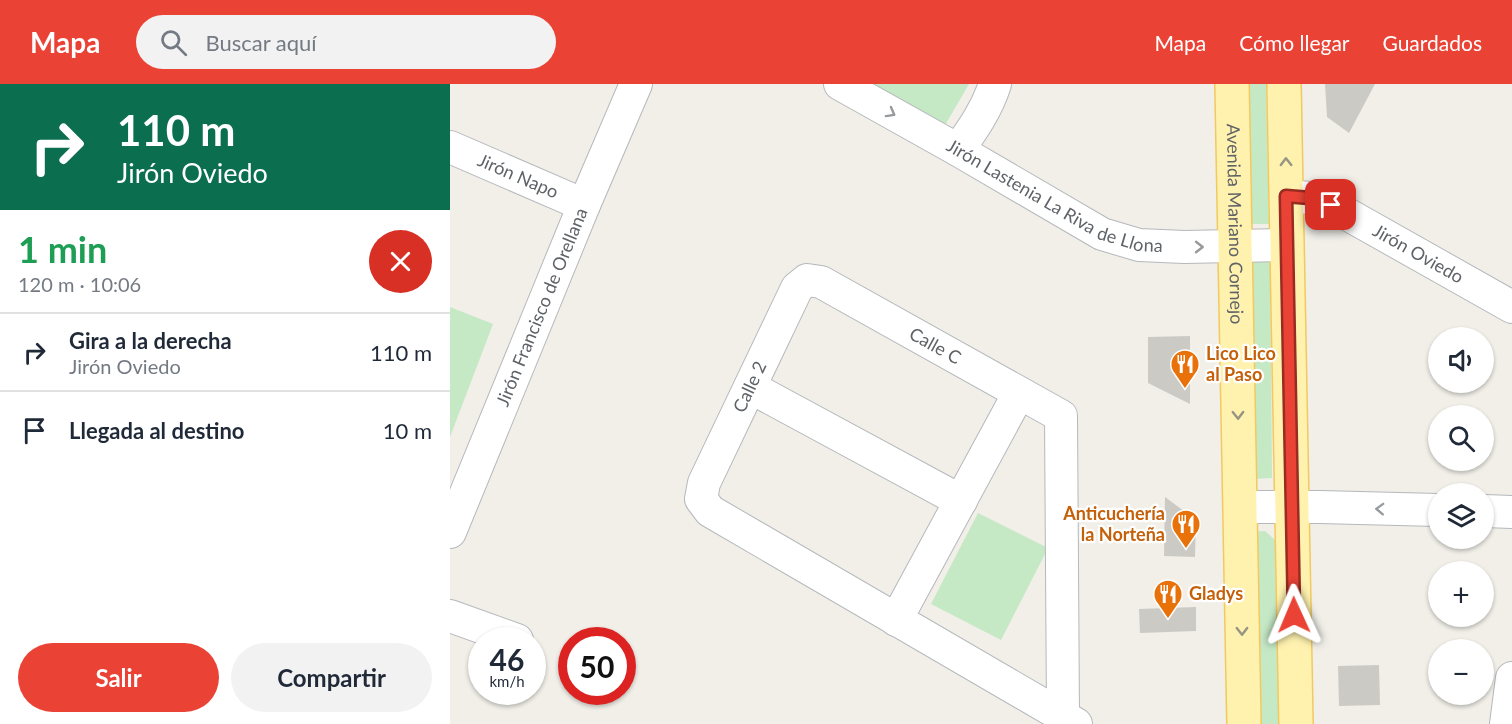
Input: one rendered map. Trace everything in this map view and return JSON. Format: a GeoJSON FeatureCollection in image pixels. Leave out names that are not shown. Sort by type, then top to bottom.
{"type":"FeatureCollection","features":[{"type":"Feature","properties":{"kind":"main road","name":"Avenida Mariano Cornejo"},"geometry":{"type":"LineString","coordinates":[[1232,84],[1244,724]]}},
{"type":"Feature","properties":{"kind":"main road"},"geometry":{"type":"LineString","coordinates":[[1284,84],[1296,724]]}},
{"type":"Feature","properties":{"kind":"street","name":"Jirón Francisco de Orellana"},"geometry":{"type":"LineString","coordinates":[[450,532],[636,84]]}},
{"type":"Feature","properties":{"kind":"street","name":"Jirón Lastenia La Riva de Llona"},"geometry":{"type":"LineString","coordinates":[[840,84],[1102,234],[1139,245],[1235,247],[1287,245]]}},
{"type":"Feature","properties":{"kind":"street"},"geometry":{"type":"LineString","coordinates":[[958,150],[978,121],[995,84]]}},
{"type":"Feature","properties":{"kind":"street","name":"Jirón Napo"},"geometry":{"type":"LineString","coordinates":[[450,147],[584,205]]}},
{"type":"Feature","properties":{"kind":"street","name":"Jirón Oviedo"},"geometry":{"type":"LineString","coordinates":[[1286,196],[1310,198],[1331,205],[1512,307]]}},
{"type":"Feature","properties":{"kind":"street","name":"Calle 2"},"geometry":{"type":"LineString","coordinates":[[807,280],[796,288],[705,483],[701,499],[710,511],[896,620]]}},
{"type":"Feature","properties":{"kind":"street","name":"Calle C"},"geometry":{"type":"LineString","coordinates":[[807,280],[821,282],[1061,417],[1070,720]]}},
{"type":"Feature","properties":{"kind":"street"},"geometry":{"type":"LineString","coordinates":[[750,387],[961,501]]}},
{"type":"Feature","properties":{"kind":"street"},"geometry":{"type":"LineString","coordinates":[[1019,393],[896,620],[1070,720]]}},
{"type":"Feature","properties":{"kind":"street"},"geometry":{"type":"LineString","coordinates":[[1240,507],[1428,510]]}},
{"type":"Feature","properties":{"kind":"street"},"geometry":{"type":"LineString","coordinates":[[1494,511],[1512,512]]}},
{"type":"Feature","properties":{"kind":"street"},"geometry":{"type":"LineString","coordinates":[[450,616],[481,627]]}},
{"type":"Feature","properties":{"kind":"street"},"geometry":{"type":"LineString","coordinates":[[1506,724],[1512,678]]}},
{"type":"Feature","properties":{"kind":"green space"},"geometry":{"type":"Polygon","coordinates":[[[863,84],[969,84],[944,127],[863,84]]]}},
{"type":"Feature","properties":{"kind":"green space"},"geometry":{"type":"Polygon","coordinates":[[[1229,84],[1266,84],[1269,224],[1231,224],[1229,84]]]}},
{"type":"Feature","properties":{"kind":"green space"},"geometry":{"type":"Polygon","coordinates":[[[1270,249],[1272,478],[1235,480],[1230,253],[1270,249]]]}},
{"type":"Feature","properties":{"kind":"green space"},"geometry":{"type":"Polygon","coordinates":[[[450,307],[493,324],[450,437],[450,307]]]}},
{"type":"Feature","properties":{"kind":"green space"},"geometry":{"type":"Polygon","coordinates":[[[978,513],[1048,548],[1001,640],[931,604],[978,513]]]}},
{"type":"Feature","properties":{"kind":"green space"},"geometry":{"type":"Polygon","coordinates":[[[1265,531],[1275,540],[1279,724],[1242,724],[1247,532],[1265,531]]]}},
{"type":"Feature","properties":{"kind":"building"},"geometry":{"type":"Polygon","coordinates":[[[1325,84],[1375,84],[1349,133],[1327,117],[1325,84]]]}},
{"type":"Feature","properties":{"kind":"building"},"geometry":{"type":"Polygon","coordinates":[[[1190,336],[1190,404],[1148,383],[1148,337],[1190,336]]]}},
{"type":"Feature","properties":{"kind":"building"},"geometry":{"type":"Polygon","coordinates":[[[1165,497],[1196,520],[1195,557],[1164,556],[1165,497]]]}},
{"type":"Feature","properties":{"kind":"building","name":"Gladys"},"geometry":{"type":"Polygon","coordinates":[[[1196,607],[1196,631],[1140,633],[1139,609],[1196,607]]]}},
{"type":"Feature","properties":{"kind":"building"},"geometry":{"type":"Polygon","coordinates":[[[1379,665],[1380,705],[1339,706],[1338,666],[1379,665]]]}},
{"type":"Feature","properties":{"kind":"place","name":"Lico Lico al Paso"},"geometry":{"type":"Point","coordinates":[1185,390]}},
{"type":"Feature","properties":{"kind":"place","name":"Anticuchería la Norteña"},"geometry":{"type":"Point","coordinates":[1186,550]}},
{"type":"Feature","properties":{"kind":"place","name":"Gladys"},"geometry":{"type":"Point","coordinates":[1168,620]}},
{"type":"Feature","properties":{"kind":"route"},"geometry":{"type":"LineString","coordinates":[[1294,615],[1286,196],[1310,198],[1331,205]]}}]}
